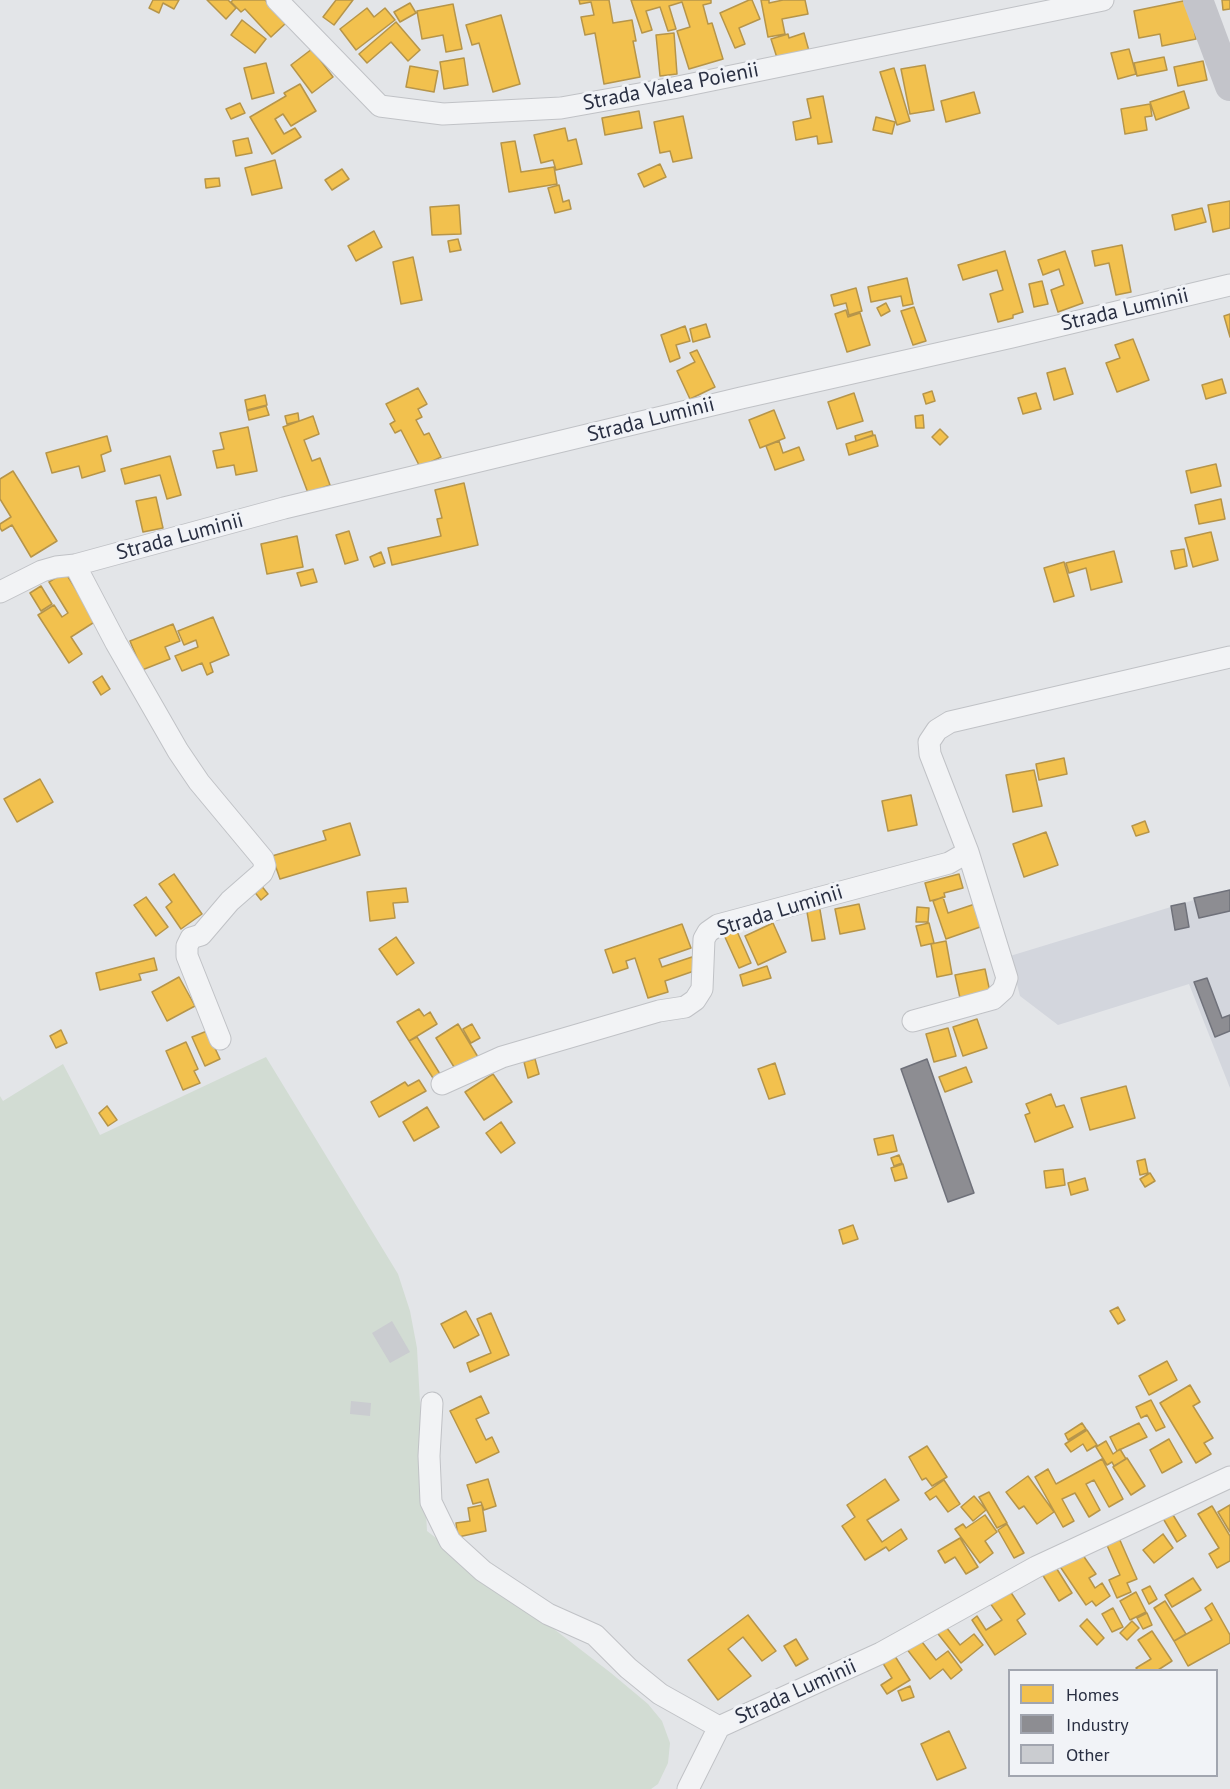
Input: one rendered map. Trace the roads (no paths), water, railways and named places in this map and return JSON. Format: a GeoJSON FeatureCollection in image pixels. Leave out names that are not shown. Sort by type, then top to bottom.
{"type":"FeatureCollection","features":[{"type":"Feature","properties":{"kind":"street","name":"Strada Valea Poienii"},"geometry":{"type":"LineString","coordinates":[[277,0],[380,106],[443,114],[561,108],[662,90],[1103,0]]}},
{"type":"Feature","properties":{"kind":"street"},"geometry":{"type":"LineString","coordinates":[[1198,0],[1230,86]]}},
{"type":"Feature","properties":{"kind":"street","name":"Strada Luminii"},"geometry":{"type":"LineString","coordinates":[[0,592],[42,571],[75,565],[307,502],[741,398],[1230,285]]}},
{"type":"Feature","properties":{"kind":"street"},"geometry":{"type":"LineString","coordinates":[[75,565],[116,643],[178,751],[199,782],[263,859],[265,866],[262,873],[230,901],[201,935],[191,938],[187,946],[188,956],[220,1039]]}},
{"type":"Feature","properties":{"kind":"street"},"geometry":{"type":"LineString","coordinates":[[913,1021],[993,999],[1003,990],[1007,978],[968,852],[930,754],[929,742],[937,730],[950,722],[1230,657]]}},
{"type":"Feature","properties":{"kind":"street","name":"Strada Luminii"},"geometry":{"type":"LineString","coordinates":[[442,1084],[502,1058],[658,1011],[685,1007],[695,1000],[702,989],[704,939],[708,932],[718,925],[949,863],[968,852]]}},
{"type":"Feature","properties":{"kind":"street","name":"Strada Luminii"},"geometry":{"type":"LineString","coordinates":[[432,1403],[429,1456],[431,1502],[450,1541],[483,1571],[548,1614],[595,1635],[627,1668],[660,1694],[719,1727],[882,1653],[1036,1567],[1230,1477]]}},
{"type":"Feature","properties":{"kind":"street"},"geometry":{"type":"LineString","coordinates":[[688,1789],[719,1727]]}}]}
